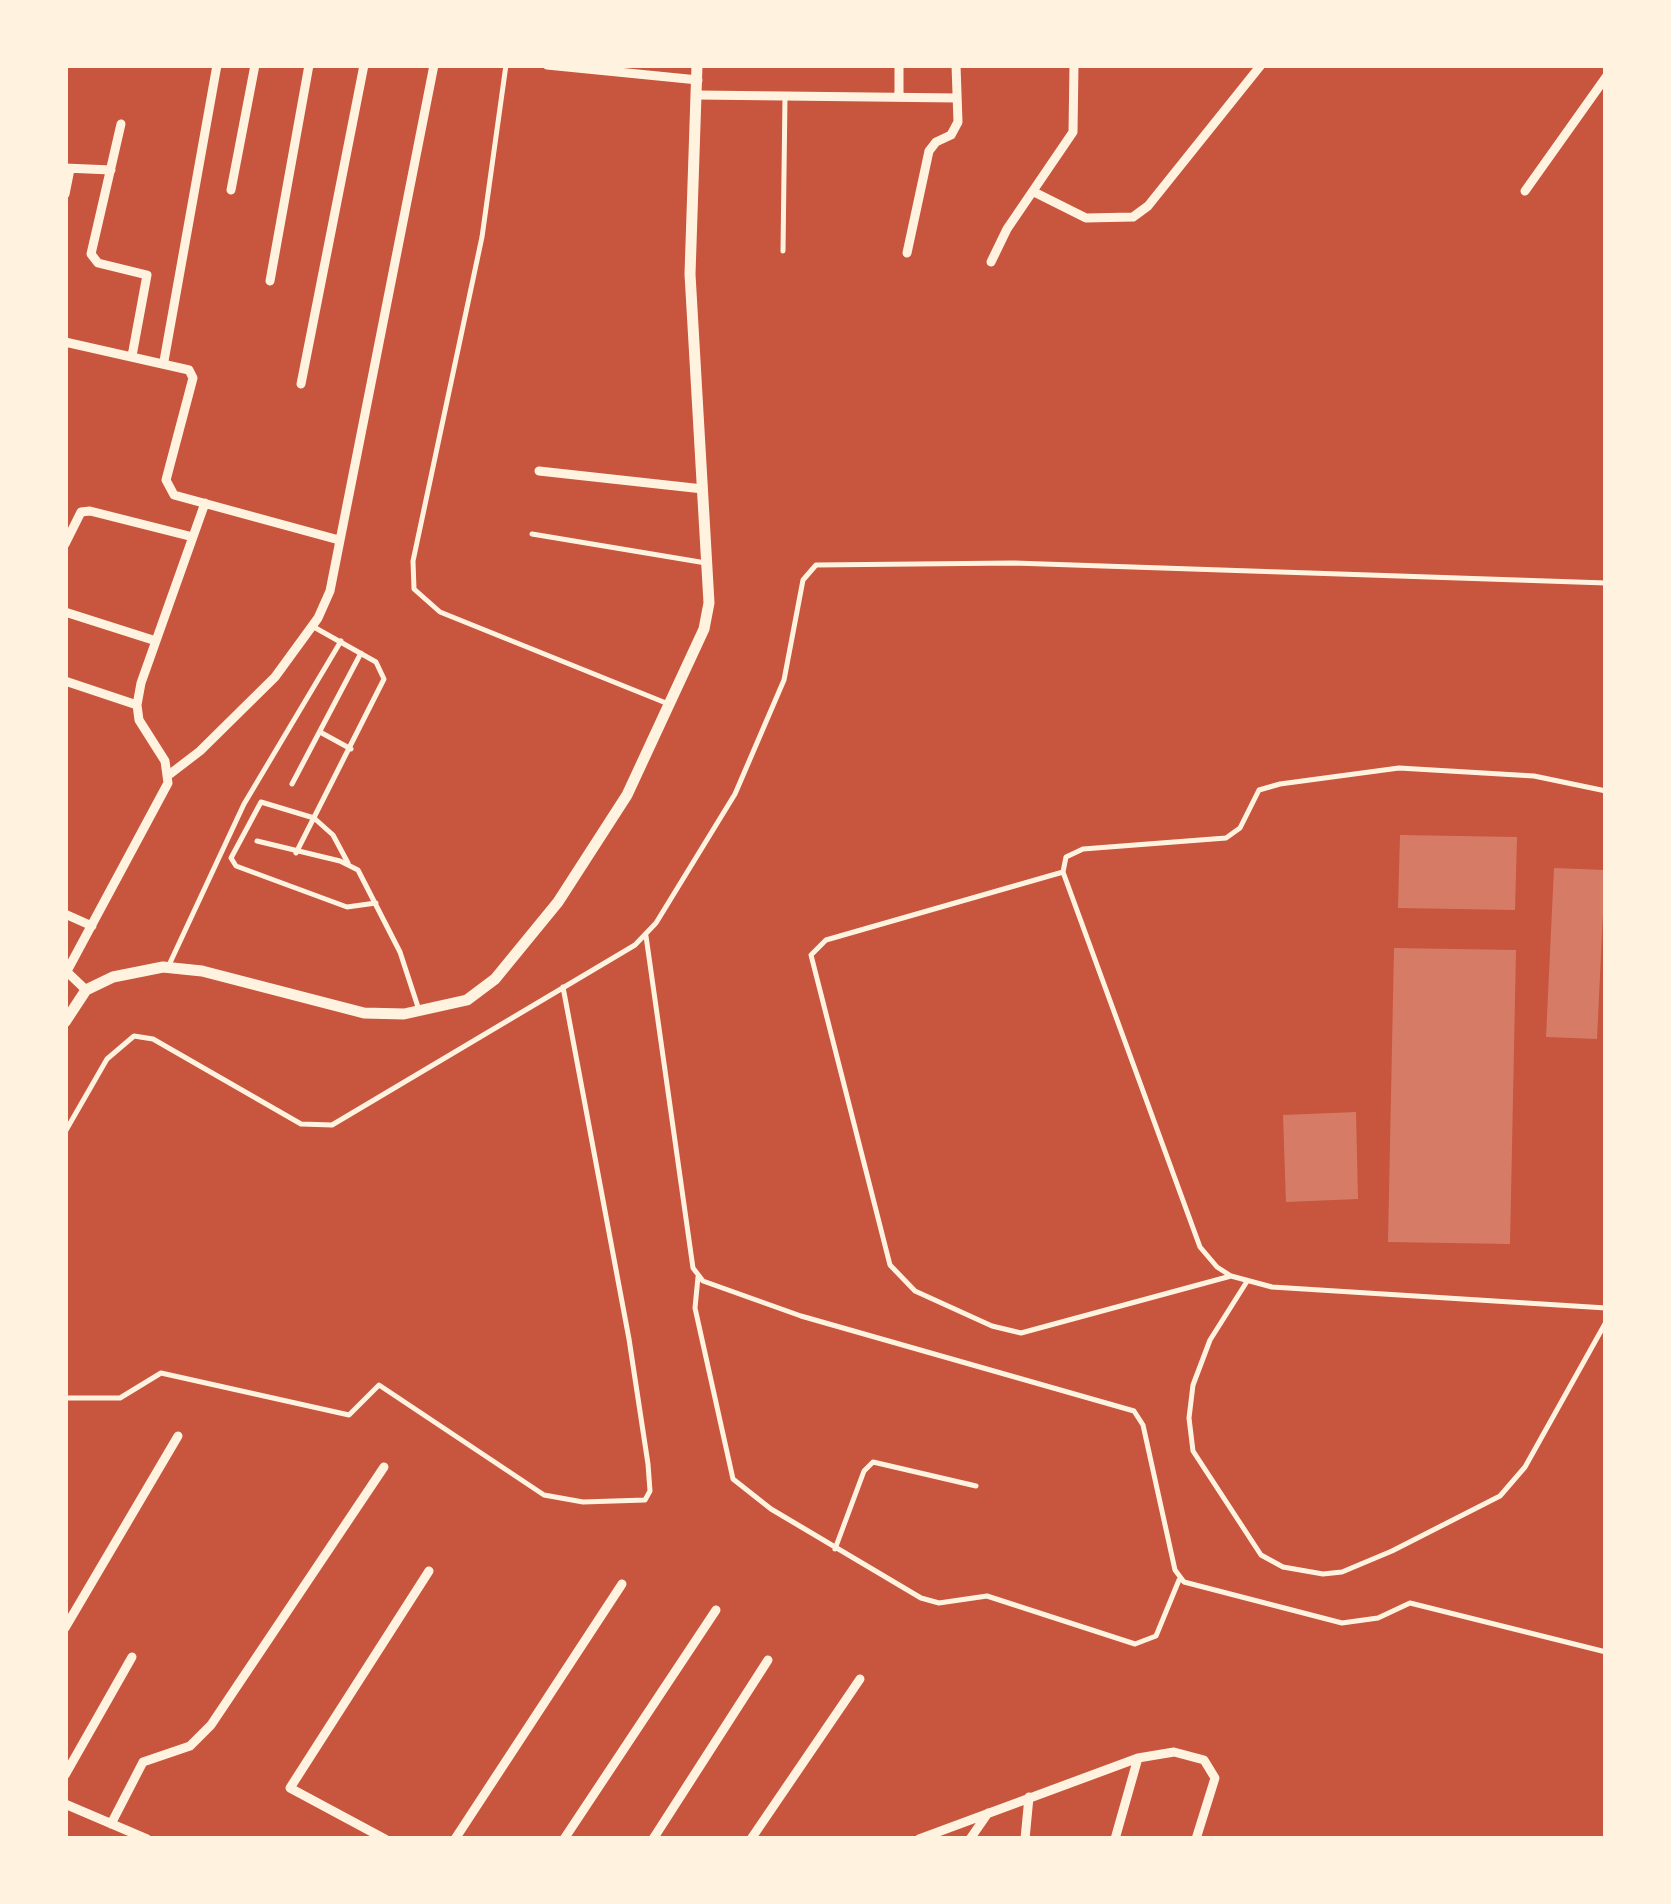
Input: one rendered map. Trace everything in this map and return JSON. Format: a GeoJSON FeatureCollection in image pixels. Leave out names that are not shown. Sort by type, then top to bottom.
{"type":"FeatureCollection","features":[{"type":"Feature","properties":{"kind":"street"},"geometry":{"type":"LineString","coordinates":[[164,362],[217,65]]}},
{"type":"Feature","properties":{"kind":"street"},"geometry":{"type":"LineString","coordinates":[[231,190],[255,65]]}},
{"type":"Feature","properties":{"kind":"street"},"geometry":{"type":"LineString","coordinates":[[270,282],[310,65]]}},
{"type":"Feature","properties":{"kind":"street"},"geometry":{"type":"LineString","coordinates":[[301,384],[364,65]]}},
{"type":"Feature","properties":{"kind":"street"},"geometry":{"type":"LineString","coordinates":[[86,990],[66,970],[170,774],[234,720],[275,677],[312,626],[330,590],[382,344],[434,65]]}},
{"type":"Feature","properties":{"kind":"street"},"geometry":{"type":"LineString","coordinates":[[546,65],[698,80]]}},
{"type":"Feature","properties":{"kind":"street"},"geometry":{"type":"LineString","coordinates":[[65,1022],[86,990],[113,978],[168,967],[202,972],[364,1014],[419,1010],[466,1000],[494,979],[558,902],[627,795],[704,630],[709,564],[690,274],[697,65]]}},
{"type":"Feature","properties":{"kind":"street"},"geometry":{"type":"LineString","coordinates":[[899,65],[899,97]]}},
{"type":"Feature","properties":{"kind":"street"},"geometry":{"type":"LineString","coordinates":[[907,253],[929,151],[956,130],[956,65]]}},
{"type":"Feature","properties":{"kind":"street"},"geometry":{"type":"LineString","coordinates":[[991,262],[1073,132],[1074,65]]}},
{"type":"Feature","properties":{"kind":"street"},"geometry":{"type":"LineString","coordinates":[[1034,192],[1086,218],[1123,219],[1142,212],[1261,65]]}},
{"type":"Feature","properties":{"kind":"street"},"geometry":{"type":"LineString","coordinates":[[1525,191],[1606,77]]}},
{"type":"Feature","properties":{"kind":"street"},"geometry":{"type":"LineString","coordinates":[[697,95],[957,98]]}},
{"type":"Feature","properties":{"kind":"street"},"geometry":{"type":"LineString","coordinates":[[121,124],[91,254],[98,263],[147,274],[132,356]]}},
{"type":"Feature","properties":{"kind":"street"},"geometry":{"type":"LineString","coordinates":[[65,194],[68,169],[111,170]]}},
{"type":"Feature","properties":{"kind":"street"},"geometry":{"type":"LineString","coordinates":[[65,342],[189,370],[193,378],[166,480],[168,490],[339,540]]}},
{"type":"Feature","properties":{"kind":"street"},"geometry":{"type":"LineString","coordinates":[[538,471],[703,489]]}},
{"type":"Feature","properties":{"kind":"street"},"geometry":{"type":"LineString","coordinates":[[170,774],[139,720],[137,705],[205,503]]}},
{"type":"Feature","properties":{"kind":"street"},"geometry":{"type":"LineString","coordinates":[[65,544],[81,512],[90,511],[193,537]]}},
{"type":"Feature","properties":{"kind":"street"},"geometry":{"type":"LineString","coordinates":[[65,612],[156,641]]}},
{"type":"Feature","properties":{"kind":"street"},"geometry":{"type":"LineString","coordinates":[[65,681],[137,705]]}},
{"type":"Feature","properties":{"kind":"street"},"geometry":{"type":"LineString","coordinates":[[65,914],[92,926]]}},
{"type":"Feature","properties":{"kind":"street"},"geometry":{"type":"LineString","coordinates":[[65,1628],[178,1436]]}},
{"type":"Feature","properties":{"kind":"street"},"geometry":{"type":"LineString","coordinates":[[112,1824],[142,1762],[190,1746],[212,1724],[384,1467]]}},
{"type":"Feature","properties":{"kind":"street"},"geometry":{"type":"LineString","coordinates":[[384,1839],[290,1788],[429,1571]]}},
{"type":"Feature","properties":{"kind":"street"},"geometry":{"type":"LineString","coordinates":[[455,1839],[622,1584]]}},
{"type":"Feature","properties":{"kind":"street"},"geometry":{"type":"LineString","coordinates":[[564,1839],[716,1610]]}},
{"type":"Feature","properties":{"kind":"street"},"geometry":{"type":"LineString","coordinates":[[65,1774],[132,1657]]}},
{"type":"Feature","properties":{"kind":"street"},"geometry":{"type":"LineString","coordinates":[[652,1839],[768,1660]]}},
{"type":"Feature","properties":{"kind":"street"},"geometry":{"type":"LineString","coordinates":[[751,1839],[860,1679]]}},
{"type":"Feature","properties":{"kind":"street"},"geometry":{"type":"LineString","coordinates":[[918,1839],[1138,1758],[1174,1752],[1209,1765],[1214,1784],[1196,1839]]}},
{"type":"Feature","properties":{"kind":"street"},"geometry":{"type":"LineString","coordinates":[[1115,1839],[1138,1758]]}},
{"type":"Feature","properties":{"kind":"street"},"geometry":{"type":"LineString","coordinates":[[1025,1839],[1029,1797]]}},
{"type":"Feature","properties":{"kind":"street"},"geometry":{"type":"LineString","coordinates":[[65,1804],[147,1839]]}},
{"type":"Feature","properties":{"kind":"street"},"geometry":{"type":"LineString","coordinates":[[970,1839],[988,1812]]}},
{"type":"Feature","properties":{"kind":"lane"},"geometry":{"type":"LineString","coordinates":[[506,65],[482,237],[413,561],[414,588],[440,612],[669,704]]}},
{"type":"Feature","properties":{"kind":"lane"},"geometry":{"type":"LineString","coordinates":[[783,251],[785,97]]}},
{"type":"Feature","properties":{"kind":"lane"},"geometry":{"type":"LineString","coordinates":[[532,534],[709,564]]}},
{"type":"Feature","properties":{"kind":"lane"},"geometry":{"type":"LineString","coordinates":[[65,1132],[107,1059],[134,1036],[153,1040],[301,1124],[324,1127],[357,1112],[646,936],[716,831],[764,734],[788,668],[803,580],[816,566],[1014,563],[1606,583]]}},
{"type":"Feature","properties":{"kind":"lane"},"geometry":{"type":"LineString","coordinates":[[296,854],[384,680],[376,662],[312,626]]}},
{"type":"Feature","properties":{"kind":"lane"},"geometry":{"type":"LineString","coordinates":[[168,967],[244,804],[341,641]]}},
{"type":"Feature","properties":{"kind":"lane"},"geometry":{"type":"LineString","coordinates":[[292,784],[361,653]]}},
{"type":"Feature","properties":{"kind":"lane"},"geometry":{"type":"LineString","coordinates":[[320,732],[351,749]]}},
{"type":"Feature","properties":{"kind":"lane"},"geometry":{"type":"LineString","coordinates":[[1606,791],[1534,776],[1399,768],[1266,786],[1253,796],[1231,836],[1083,849],[1066,857],[1062,872],[1200,1247],[1230,1276],[1272,1288],[1606,1308]]}},
{"type":"Feature","properties":{"kind":"lane"},"geometry":{"type":"LineString","coordinates":[[376,903],[347,906],[233,863],[237,843],[261,802],[314,818],[333,835],[348,863],[366,880],[400,952],[419,1010]]}},
{"type":"Feature","properties":{"kind":"lane"},"geometry":{"type":"LineString","coordinates":[[257,841],[296,854],[348,863]]}},
{"type":"Feature","properties":{"kind":"lane"},"geometry":{"type":"LineString","coordinates":[[1062,872],[826,940],[810,954],[890,1265],[915,1290],[992,1326],[1021,1333],[1230,1276]]}},
{"type":"Feature","properties":{"kind":"lane"},"geometry":{"type":"LineString","coordinates":[[646,936],[698,1277],[696,1308],[734,1480],[744,1491],[836,1550],[930,1600],[977,1595],[996,1598],[1135,1644],[1156,1636],[1180,1579],[1143,1426],[1134,1411],[801,1316],[712,1287],[698,1277]]}},
{"type":"Feature","properties":{"kind":"lane"},"geometry":{"type":"LineString","coordinates":[[65,1398],[120,1398],[161,1373],[349,1415],[379,1385],[544,1495],[583,1502],[645,1500],[650,1492],[648,1464],[629,1339],[564,987]]}},
{"type":"Feature","properties":{"kind":"lane"},"geometry":{"type":"LineString","coordinates":[[1246,1282],[1198,1367],[1189,1418],[1193,1451],[1262,1555],[1282,1566],[1322,1574],[1342,1572],[1392,1551],[1500,1496],[1525,1466],[1606,1322]]}},
{"type":"Feature","properties":{"kind":"lane"},"geometry":{"type":"LineString","coordinates":[[836,1550],[864,1471],[873,1462],[976,1486]]}},
{"type":"Feature","properties":{"kind":"lane"},"geometry":{"type":"LineString","coordinates":[[1180,1579],[1233,1598],[1342,1623],[1378,1618],[1410,1603],[1606,1652]]}},
{"type":"Feature","properties":{"kind":"building"},"geometry":{"type":"Polygon","coordinates":[[[1400,835],[1517,837],[1515,910],[1398,908],[1400,835]]]}},
{"type":"Feature","properties":{"kind":"building"},"geometry":{"type":"Polygon","coordinates":[[[1554,868],[1605,870],[1597,1039],[1546,1037],[1554,868]]]}},
{"type":"Feature","properties":{"kind":"building"},"geometry":{"type":"Polygon","coordinates":[[[1394,948],[1516,950],[1510,1244],[1388,1242],[1394,948]]]}},
{"type":"Feature","properties":{"kind":"building"},"geometry":{"type":"Polygon","coordinates":[[[1356,1112],[1358,1199],[1286,1202],[1283,1115],[1356,1112]]]}}]}
